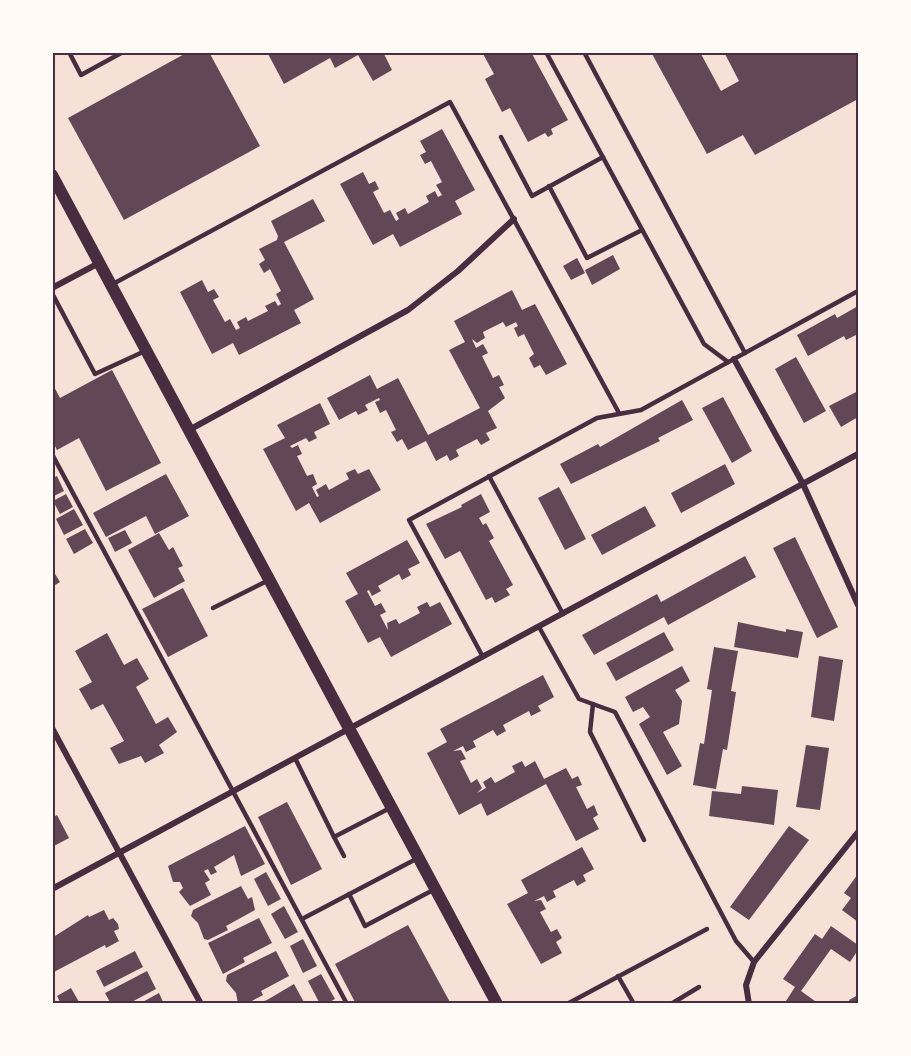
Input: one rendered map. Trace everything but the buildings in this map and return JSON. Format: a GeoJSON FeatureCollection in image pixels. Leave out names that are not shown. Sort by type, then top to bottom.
{"type":"FeatureCollection","features":[{"type":"Feature","properties":{"kind":"main road"},"geometry":{"type":"LineString","coordinates":[[52,176],[496,1004]]}},
{"type":"Feature","properties":{"kind":"street"},"geometry":{"type":"LineString","coordinates":[[188,431],[408,310],[458,270],[514,219]]}},
{"type":"Feature","properties":{"kind":"street"},"geometry":{"type":"LineString","coordinates":[[52,288],[99,262]]}},
{"type":"Feature","properties":{"kind":"street"},"geometry":{"type":"LineString","coordinates":[[731,361],[804,484],[858,605]]}},
{"type":"Feature","properties":{"kind":"street"},"geometry":{"type":"LineString","coordinates":[[52,890],[858,454]]}},
{"type":"Feature","properties":{"kind":"street"},"geometry":{"type":"LineString","coordinates":[[52,728],[201,1004]]}},
{"type":"Feature","properties":{"kind":"street"},"geometry":{"type":"LineString","coordinates":[[749,1004],[746,985],[754,962],[858,832]]}},
{"type":"Feature","properties":{"kind":"lane"},"geometry":{"type":"LineString","coordinates":[[69,52],[81,75],[123,52]]}},
{"type":"Feature","properties":{"kind":"lane"},"geometry":{"type":"LineString","coordinates":[[546,52],[704,344],[731,361]]}},
{"type":"Feature","properties":{"kind":"lane"},"geometry":{"type":"LineString","coordinates":[[584,52],[745,353]]}},
{"type":"Feature","properties":{"kind":"lane"},"geometry":{"type":"LineString","coordinates":[[111,285],[450,102],[620,413]]}},
{"type":"Feature","properties":{"kind":"lane"},"geometry":{"type":"LineString","coordinates":[[501,137],[532,196],[603,157]]}},
{"type":"Feature","properties":{"kind":"lane"},"geometry":{"type":"LineString","coordinates":[[549,186],[587,258],[642,230]]}},
{"type":"Feature","properties":{"kind":"lane"},"geometry":{"type":"LineString","coordinates":[[483,657],[409,520],[597,418],[640,410],[858,291]]}},
{"type":"Feature","properties":{"kind":"lane"},"geometry":{"type":"LineString","coordinates":[[52,293],[95,375],[146,350]]}},
{"type":"Feature","properties":{"kind":"lane"},"geometry":{"type":"LineString","coordinates":[[52,454],[347,1004]]}},
{"type":"Feature","properties":{"kind":"lane"},"geometry":{"type":"LineString","coordinates":[[489,476],[563,614]]}},
{"type":"Feature","properties":{"kind":"lane"},"geometry":{"type":"LineString","coordinates":[[213,608],[269,580]]}},
{"type":"Feature","properties":{"kind":"lane"},"geometry":{"type":"LineString","coordinates":[[539,627],[579,699],[615,712],[736,941],[754,962]]}},
{"type":"Feature","properties":{"kind":"lane"},"geometry":{"type":"LineString","coordinates":[[593,704],[590,732],[644,840]]}},
{"type":"Feature","properties":{"kind":"lane"},"geometry":{"type":"LineString","coordinates":[[295,758],[344,856]]}},
{"type":"Feature","properties":{"kind":"lane"},"geometry":{"type":"LineString","coordinates":[[334,837],[391,808]]}},
{"type":"Feature","properties":{"kind":"lane"},"geometry":{"type":"LineString","coordinates":[[302,919],[418,858]]}},
{"type":"Feature","properties":{"kind":"lane"},"geometry":{"type":"LineString","coordinates":[[349,894],[365,926],[435,889]]}},
{"type":"Feature","properties":{"kind":"lane"},"geometry":{"type":"LineString","coordinates":[[567,1004],[708,929]]}},
{"type":"Feature","properties":{"kind":"lane"},"geometry":{"type":"LineString","coordinates":[[618,976],[634,1004]]}},
{"type":"Feature","properties":{"kind":"lane"},"geometry":{"type":"LineString","coordinates":[[671,1004],[699,987]]}}]}
